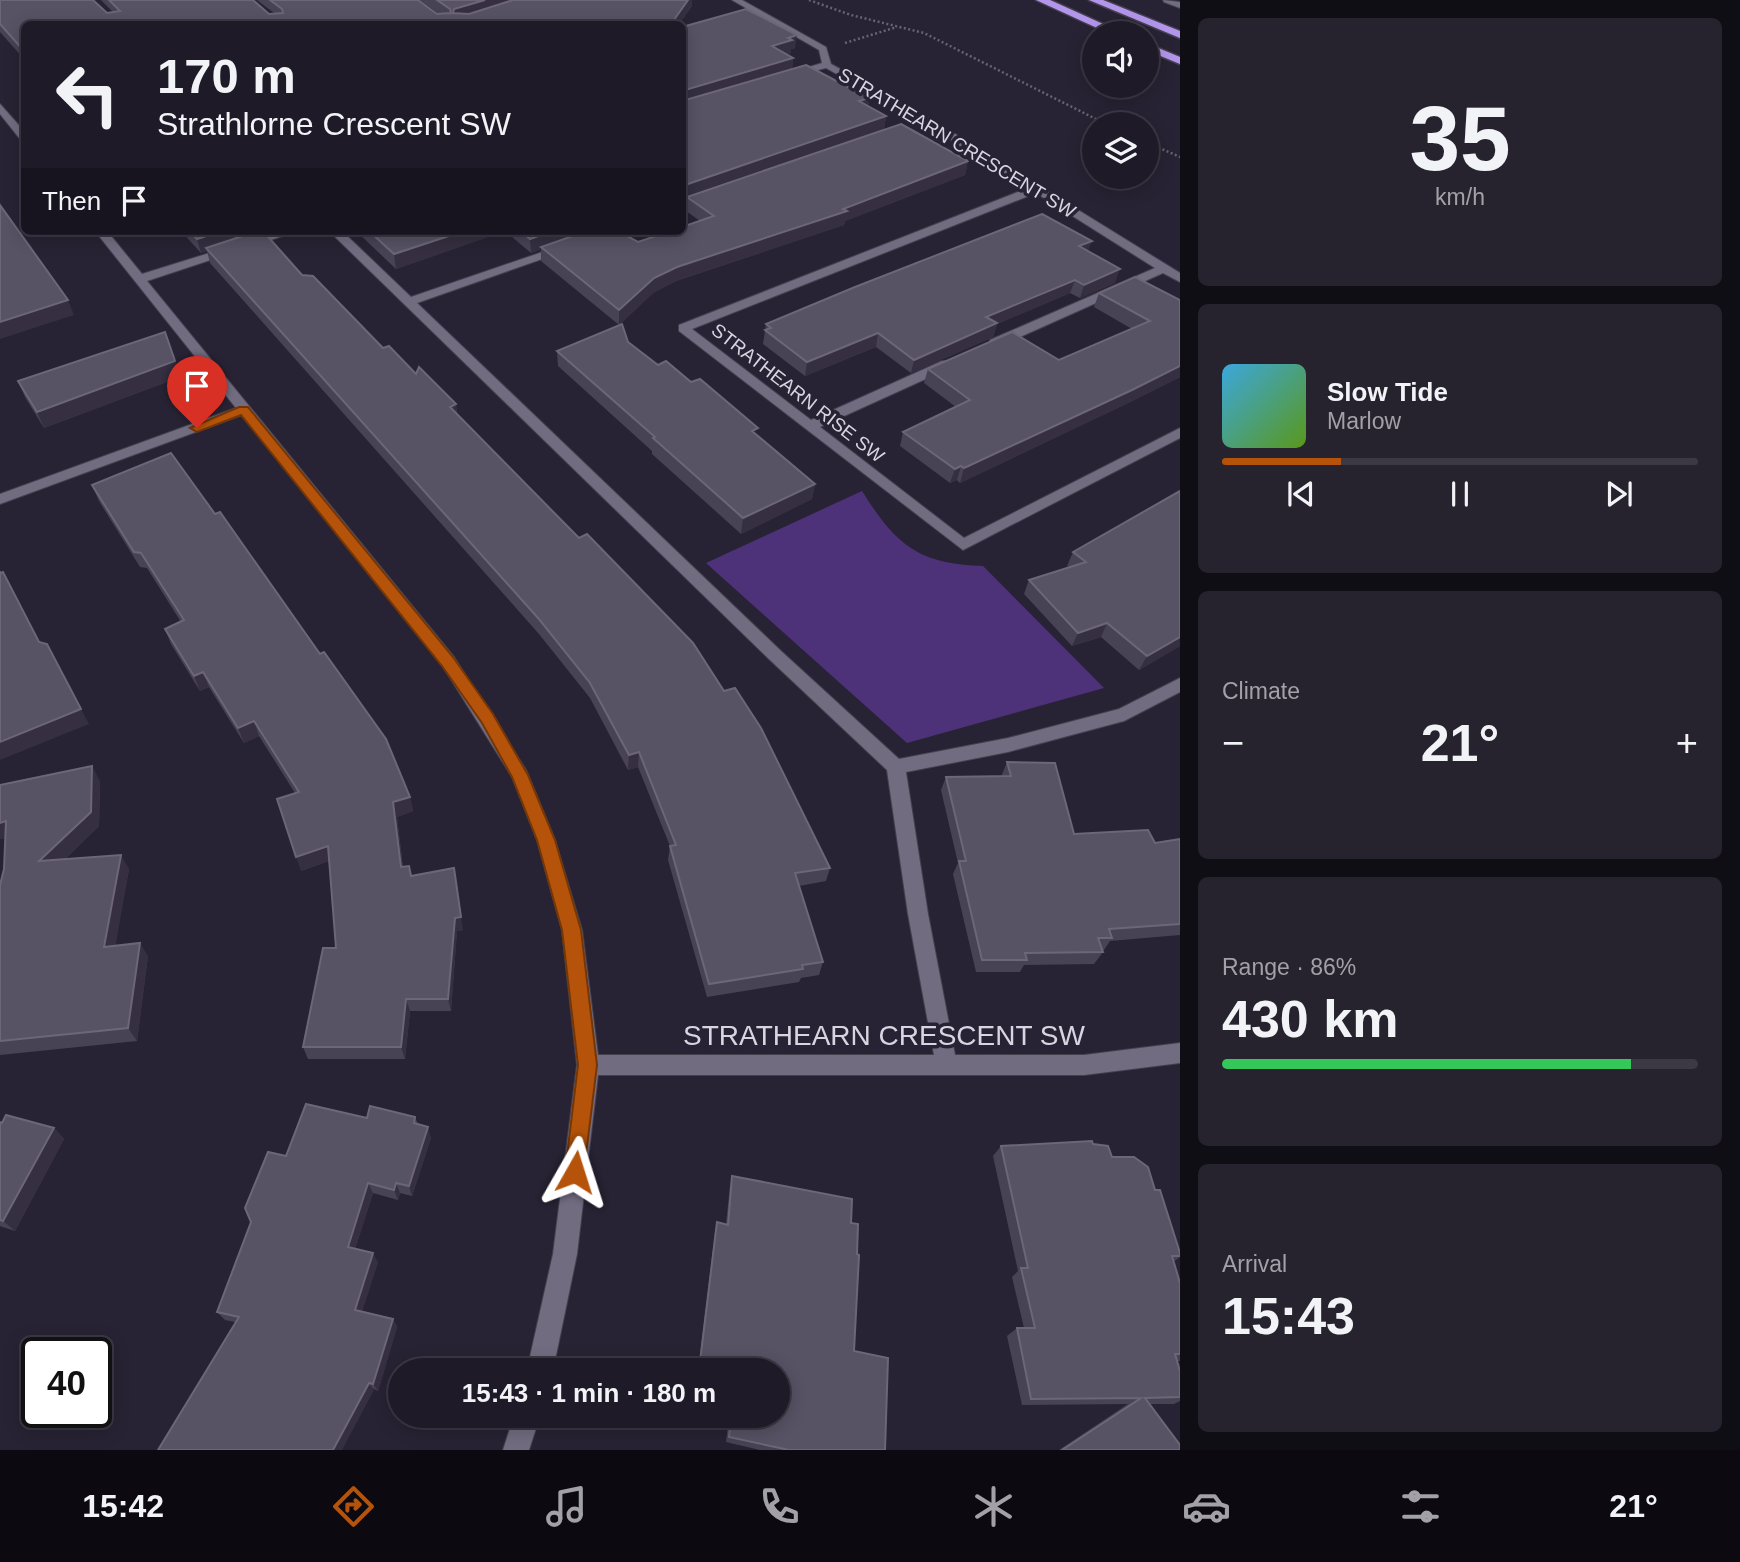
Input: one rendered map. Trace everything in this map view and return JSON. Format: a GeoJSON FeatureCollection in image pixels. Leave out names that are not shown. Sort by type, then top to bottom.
{"type":"FeatureCollection","features":[{"type":"Feature","properties":{"kind":"highway"},"geometry":{"type":"LineString","coordinates":[[1041,0],[1089,21]]}},
{"type":"Feature","properties":{"kind":"highway"},"geometry":{"type":"LineString","coordinates":[[1094,0],[1180,35]]}},
{"type":"Feature","properties":{"kind":"highway"},"geometry":{"type":"LineString","coordinates":[[1159,52],[1180,61]]}},
{"type":"Feature","properties":{"kind":"street"},"geometry":{"type":"LineString","coordinates":[[737,0],[823,49],[827,65]]}},
{"type":"Feature","properties":{"kind":"street"},"geometry":{"type":"LineString","coordinates":[[1167,0],[1180,5]]}},
{"type":"Feature","properties":{"kind":"street"},"geometry":{"type":"LineString","coordinates":[[744,14],[756,10]]}},
{"type":"Feature","properties":{"kind":"street","name":"STRATHEARN CRESCENT SW"},"geometry":{"type":"LineString","coordinates":[[787,77],[827,65],[927,121],[1034,190],[1180,278]]}},
{"type":"Feature","properties":{"kind":"street"},"geometry":{"type":"LineString","coordinates":[[0,107],[21,133]]}},
{"type":"Feature","properties":{"kind":"street"},"geometry":{"type":"LineString","coordinates":[[911,127],[927,121]]}},
{"type":"Feature","properties":{"kind":"street","name":"STRATHEARN RISE SW"},"geometry":{"type":"LineString","coordinates":[[1034,190],[682,328],[963,545],[1180,432]]}},
{"type":"Feature","properties":{"kind":"street"},"geometry":{"type":"LineString","coordinates":[[104,235],[448,662],[487,719],[520,775],[546,840],[572,930],[588,1065],[565,1255],[543,1358]]}},
{"type":"Feature","properties":{"kind":"street"},"geometry":{"type":"LineString","coordinates":[[140,279],[279,235]]}},
{"type":"Feature","properties":{"kind":"street"},"geometry":{"type":"LineString","coordinates":[[339,235],[775,655],[896,766],[918,914],[946,1063]]}},
{"type":"Feature","properties":{"kind":"street"},"geometry":{"type":"LineString","coordinates":[[409,302],[574,244]]}},
{"type":"Feature","properties":{"kind":"street"},"geometry":{"type":"LineString","coordinates":[[985,348],[1164,268]]}},
{"type":"Feature","properties":{"kind":"street"},"geometry":{"type":"LineString","coordinates":[[810,426],[960,359]]}},
{"type":"Feature","properties":{"kind":"street"},"geometry":{"type":"LineString","coordinates":[[0,499],[244,410]]}},
{"type":"Feature","properties":{"kind":"street"},"geometry":{"type":"LineString","coordinates":[[896,766],[1008,745],[1124,714],[1180,684]]}},
{"type":"Feature","properties":{"kind":"street","name":"STRATHEARN CRESCENT SW"},"geometry":{"type":"LineString","coordinates":[[588,1065],[1084,1065],[1179,1057]]}},
{"type":"Feature","properties":{"kind":"street"},"geometry":{"type":"LineString","coordinates":[[516,1450],[523,1428]]}},
{"type":"Feature","properties":{"kind":"path"},"geometry":{"type":"LineString","coordinates":[[810,0],[852,15],[924,33],[1082,112]]}},
{"type":"Feature","properties":{"kind":"path"},"geometry":{"type":"LineString","coordinates":[[823,49],[898,27]]}},
{"type":"Feature","properties":{"kind":"path"},"geometry":{"type":"LineString","coordinates":[[1159,148],[1180,157]]}},
{"type":"Feature","properties":{"kind":"shaded area"},"geometry":{"type":"Polygon","coordinates":[[[862,491],[886,525],[911,548],[941,561],[983,566],[1104,688],[907,743],[706,563],[862,491]]]}},
{"type":"Feature","properties":{"kind":"building"},"geometry":{"type":"Polygon","coordinates":[[[0,0],[93,0],[107,13],[120,11],[109,0],[253,0],[269,14],[283,13],[282,9],[270,0],[418,0],[437,14],[451,13],[450,9],[437,0],[485,0],[454,9],[453,13],[469,14],[513,0],[688,0],[673,21],[21,21],[21,48],[0,24],[0,0]]]}},
{"type":"Feature","properties":{"kind":"building"},"geometry":{"type":"Polygon","coordinates":[[[746,9],[797,35],[788,38],[792,40],[772,46],[793,58],[686,90],[686,26],[746,9]]]}},
{"type":"Feature","properties":{"kind":"building"},"geometry":{"type":"Polygon","coordinates":[[[806,65],[869,98],[859,101],[886,116],[686,185],[686,100],[806,65]]]}},
{"type":"Feature","properties":{"kind":"building"},"geometry":{"type":"Polygon","coordinates":[[[901,124],[968,161],[843,209],[847,211],[677,267],[654,278],[619,310],[541,247],[576,235],[625,235],[638,242],[659,235],[686,235],[686,226],[714,216],[687,197],[901,124]]]}},
{"type":"Feature","properties":{"kind":"building"},"geometry":{"type":"Polygon","coordinates":[[[0,205],[68,300],[0,322],[0,205]]]}},
{"type":"Feature","properties":{"kind":"building"},"geometry":{"type":"Polygon","coordinates":[[[1042,214],[1092,241],[1079,246],[1120,269],[1084,285],[1075,280],[986,317],[997,323],[914,360],[878,333],[807,362],[765,330],[771,328],[766,324],[1042,214]]]}},
{"type":"Feature","properties":{"kind":"building"},"geometry":{"type":"Polygon","coordinates":[[[194,235],[210,235],[197,239],[194,235]]]}},
{"type":"Feature","properties":{"kind":"building"},"geometry":{"type":"Polygon","coordinates":[[[246,235],[267,235],[302,275],[313,276],[383,348],[389,346],[416,374],[419,367],[456,404],[450,407],[579,538],[587,534],[693,643],[724,691],[735,688],[761,728],[830,868],[795,873],[823,962],[802,965],[803,969],[709,984],[670,846],[676,845],[639,752],[629,755],[590,683],[538,618],[206,248],[246,235]]]}},
{"type":"Feature","properties":{"kind":"building"},"geometry":{"type":"Polygon","coordinates":[[[373,235],[452,235],[394,254],[373,235]]]}},
{"type":"Feature","properties":{"kind":"building"},"geometry":{"type":"Polygon","coordinates":[[[526,235],[541,235],[530,239],[526,235]]]}},
{"type":"Feature","properties":{"kind":"building"},"geometry":{"type":"Polygon","coordinates":[[[1135,277],[1180,300],[1180,366],[964,468],[961,466],[955,469],[903,432],[970,400],[928,369],[1012,332],[1059,360],[1150,321],[1099,293],[1135,277]]]}},
{"type":"Feature","properties":{"kind":"building"},"geometry":{"type":"Polygon","coordinates":[[[622,324],[628,342],[658,365],[666,361],[691,382],[700,379],[758,428],[752,431],[815,484],[743,518],[557,351],[622,324]]]}},
{"type":"Feature","properties":{"kind":"building"},"geometry":{"type":"Polygon","coordinates":[[[165,332],[175,361],[37,412],[18,381],[165,332]]]}},
{"type":"Feature","properties":{"kind":"building"},"geometry":{"type":"Polygon","coordinates":[[[171,453],[215,514],[220,512],[320,654],[324,652],[386,739],[410,797],[393,802],[401,867],[409,866],[411,876],[454,868],[461,917],[455,918],[448,999],[406,999],[401,1047],[303,1047],[323,948],[336,948],[328,846],[296,857],[277,799],[299,792],[254,721],[238,728],[203,672],[194,676],[165,629],[184,620],[141,553],[134,552],[92,485],[171,453]]]}},
{"type":"Feature","properties":{"kind":"building"},"geometry":{"type":"Polygon","coordinates":[[[1180,491],[1180,637],[1147,656],[1107,623],[1078,633],[1029,580],[1086,562],[1073,552],[1180,491]]]}},
{"type":"Feature","properties":{"kind":"building"},"geometry":{"type":"Polygon","coordinates":[[[0,572],[3,572],[39,642],[47,644],[81,709],[0,742],[0,572]]]}},
{"type":"Feature","properties":{"kind":"building"},"geometry":{"type":"Polygon","coordinates":[[[1007,762],[1055,763],[1074,834],[1148,830],[1155,843],[1180,839],[1180,924],[1109,929],[1112,938],[1098,938],[1103,952],[1025,953],[1027,960],[982,960],[959,861],[966,861],[946,777],[1011,776],[1007,762]]]}},
{"type":"Feature","properties":{"kind":"building"},"geometry":{"type":"Polygon","coordinates":[[[92,766],[91,812],[39,861],[121,855],[104,947],[140,943],[128,1028],[0,1041],[0,885],[4,869],[6,821],[0,823],[0,785],[92,766]]]}},
{"type":"Feature","properties":{"kind":"building"},"geometry":{"type":"Polygon","coordinates":[[[306,1104],[367,1118],[370,1106],[415,1117],[414,1123],[428,1127],[409,1186],[396,1183],[394,1190],[368,1183],[348,1247],[373,1253],[355,1310],[393,1319],[373,1384],[369,1383],[333,1450],[158,1450],[239,1317],[217,1312],[251,1222],[245,1208],[268,1152],[286,1156],[306,1104]]]}},
{"type":"Feature","properties":{"kind":"building"},"geometry":{"type":"Polygon","coordinates":[[[6,1115],[54,1128],[3,1221],[0,1220],[0,1122],[2,1123],[6,1115]]]}},
{"type":"Feature","properties":{"kind":"building"},"geometry":{"type":"Polygon","coordinates":[[[1092,1141],[1093,1144],[1108,1146],[1112,1157],[1134,1157],[1148,1167],[1155,1190],[1160,1190],[1180,1253],[1180,1256],[1172,1256],[1180,1283],[1180,1354],[1175,1354],[1180,1371],[1180,1397],[1145,1398],[1180,1445],[1180,1450],[1062,1450],[1141,1398],[1031,1399],[1017,1328],[1035,1328],[1021,1268],[1028,1268],[1001,1146],[1092,1141]]]}},
{"type":"Feature","properties":{"kind":"building"},"geometry":{"type":"Polygon","coordinates":[[[732,1176],[852,1199],[851,1223],[858,1224],[859,1255],[854,1351],[888,1358],[885,1450],[789,1450],[729,1437],[730,1428],[790,1428],[790,1358],[700,1358],[717,1222],[728,1225],[732,1176]]]}},
{"type":"Feature","properties":{"kind":"route"},"geometry":{"type":"LineString","coordinates":[[197,428],[244,410],[448,662],[487,719],[520,775],[546,840],[572,930],[588,1065],[575,1172]]}}]}
